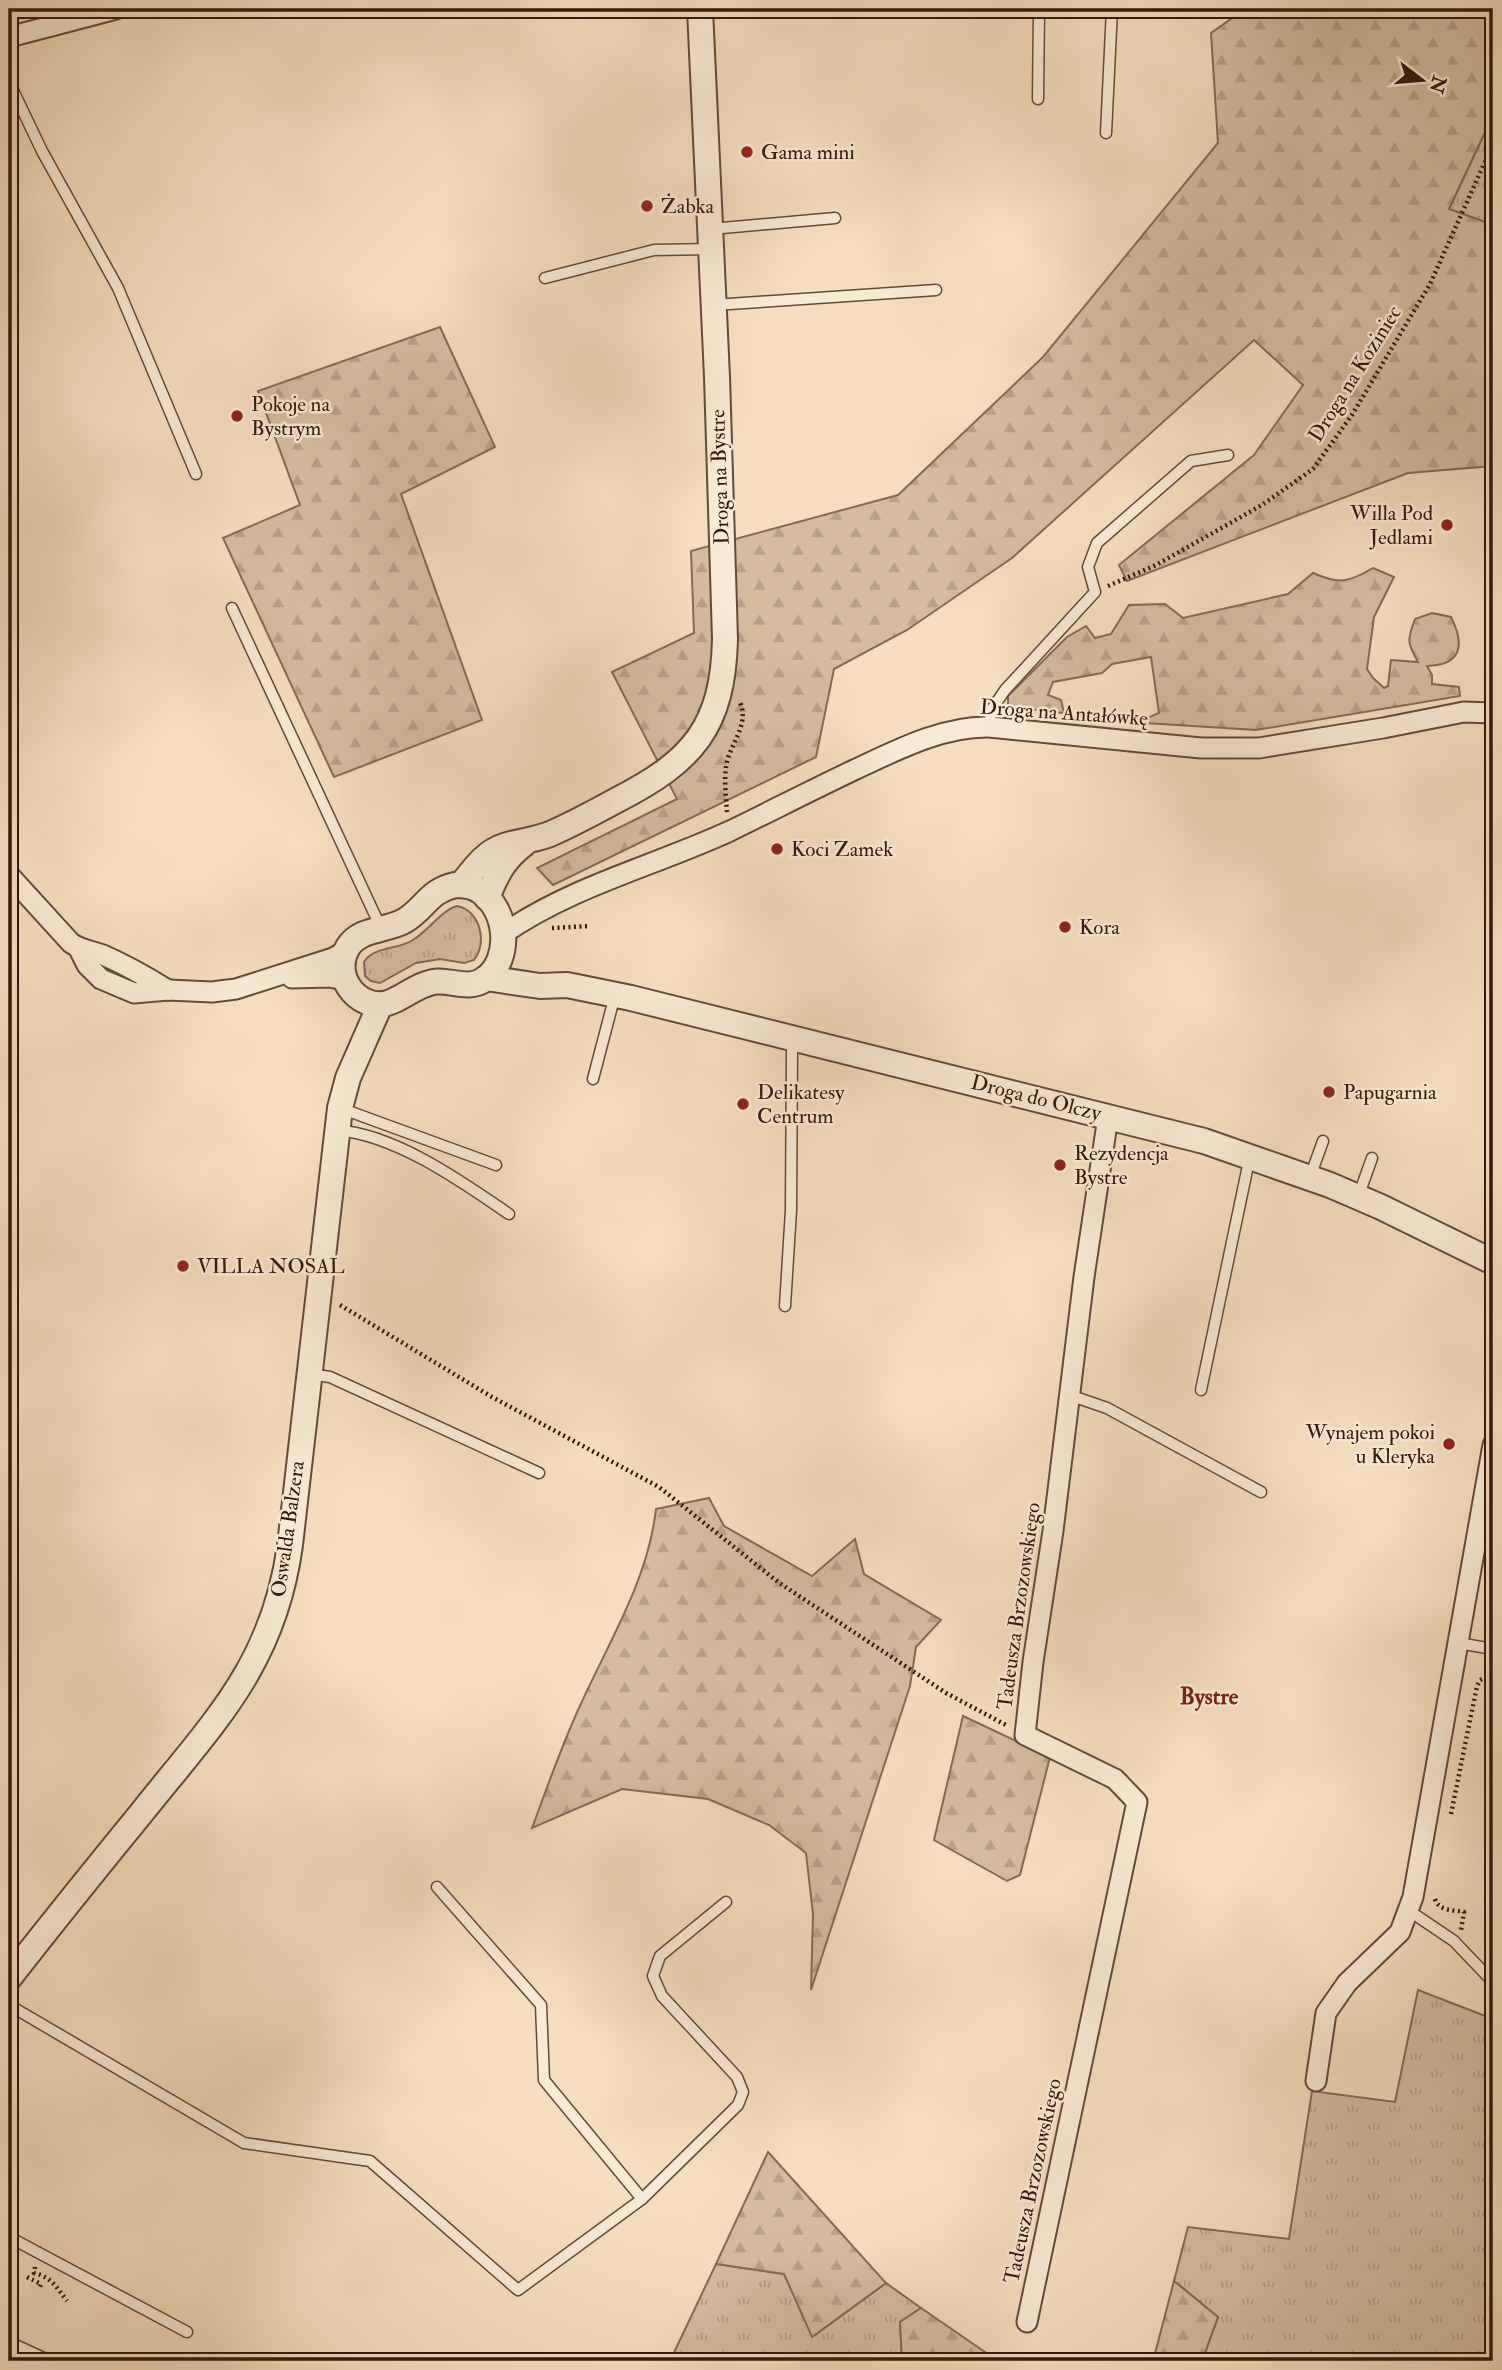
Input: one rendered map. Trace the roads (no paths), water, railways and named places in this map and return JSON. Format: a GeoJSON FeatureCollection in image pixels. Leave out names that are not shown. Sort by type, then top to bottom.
{"type":"FeatureCollection","features":[{"type":"Feature","properties":{"kind":"street"},"geometry":{"type":"LineString","coordinates":[[9,37],[116,9]]}},
{"type":"Feature","properties":{"kind":"street","name":"Droga na Bystre"},"geometry":{"type":"LineString","coordinates":[[461,885],[482,861],[497,849],[551,833],[663,774],[692,748],[714,711],[722,676],[725,639],[700,9]]}},
{"type":"Feature","properties":{"kind":"street","name":"Droga na Antałówkę"},"geometry":{"type":"LineString","coordinates":[[497,923],[540,911],[591,886],[728,831],[903,748],[957,730],[989,727],[1201,748],[1259,748],[1464,712],[1493,713]]}},
{"type":"Feature","properties":{"kind":"street","name":"Droga na Bystre"},"geometry":{"type":"LineString","coordinates":[[486,978],[499,962],[495,876],[506,860],[527,841]]}},
{"type":"Feature","properties":{"kind":"street"},"geometry":{"type":"LineString","coordinates":[[9,874],[53,925],[79,949],[98,953],[138,971],[169,990],[212,992],[236,989],[333,958],[346,951],[358,937],[410,917],[440,889],[461,885]]}},
{"type":"Feature","properties":{"kind":"street","name":"Droga do Olczy"},"geometry":{"type":"LineString","coordinates":[[461,885],[477,889],[497,923],[532,971],[563,985]]}},
{"type":"Feature","properties":{"kind":"street","name":"Oswalda Balzera"},"geometry":{"type":"LineString","coordinates":[[9,1978],[220,1716],[260,1652],[276,1610],[288,1562],[338,1119],[348,1078],[360,994],[343,966],[346,951]]}},
{"type":"Feature","properties":{"kind":"street"},"geometry":{"type":"LineString","coordinates":[[270,979],[310,976],[360,994]]}},
{"type":"Feature","properties":{"kind":"street","name":"Droga do Olczy"},"geometry":{"type":"LineString","coordinates":[[360,994],[391,1002],[416,987],[432,982],[470,984],[486,978],[540,986],[563,985],[615,994],[1196,1139],[1310,1177],[1493,1262]]}},
{"type":"Feature","properties":{"kind":"street","name":"Tadeusza Brzozowskiego"},"geometry":{"type":"LineString","coordinates":[[1027,2322],[1137,1802],[1115,1779],[1025,1735],[1108,1116]]}},
{"type":"Feature","properties":{"kind":"street"},"geometry":{"type":"LineString","coordinates":[[1316,2081],[1326,2013],[1347,1983],[1400,1932],[1413,1898],[1493,1445]]}},
{"type":"Feature","properties":{"kind":"lane"},"geometry":{"type":"LineString","coordinates":[[1038,99],[1039,9]]}},
{"type":"Feature","properties":{"kind":"lane"},"geometry":{"type":"LineString","coordinates":[[1106,133],[1112,9]]}},
{"type":"Feature","properties":{"kind":"lane"},"geometry":{"type":"LineString","coordinates":[[9,82],[42,151],[118,288],[196,474]]}},
{"type":"Feature","properties":{"kind":"lane"},"geometry":{"type":"LineString","coordinates":[[545,278],[654,250],[835,218]]}},
{"type":"Feature","properties":{"kind":"lane"},"geometry":{"type":"LineString","coordinates":[[713,305],[936,290]]}},
{"type":"Feature","properties":{"kind":"lane"},"geometry":{"type":"LineString","coordinates":[[989,727],[992,709],[1005,690],[1095,592],[1088,566],[1097,542],[1191,461],[1228,455]]}},
{"type":"Feature","properties":{"kind":"lane"},"geometry":{"type":"LineString","coordinates":[[232,608],[382,929]]}},
{"type":"Feature","properties":{"kind":"lane"},"geometry":{"type":"LineString","coordinates":[[593,1079],[615,994]]}},
{"type":"Feature","properties":{"kind":"lane"},"geometry":{"type":"LineString","coordinates":[[785,1306],[791,1210],[794,1038]]}},
{"type":"Feature","properties":{"kind":"lane"},"geometry":{"type":"LineString","coordinates":[[338,1119],[496,1165]]}},
{"type":"Feature","properties":{"kind":"lane"},"geometry":{"type":"LineString","coordinates":[[338,1119],[356,1132],[449,1172],[509,1214]]}},
{"type":"Feature","properties":{"kind":"lane"},"geometry":{"type":"LineString","coordinates":[[1310,1177],[1324,1141]]}},
{"type":"Feature","properties":{"kind":"lane"},"geometry":{"type":"LineString","coordinates":[[1201,1390],[1251,1156]]}},
{"type":"Feature","properties":{"kind":"lane"},"geometry":{"type":"LineString","coordinates":[[1358,1197],[1372,1158]]}},
{"type":"Feature","properties":{"kind":"lane"},"geometry":{"type":"LineString","coordinates":[[309,1374],[330,1377],[538,1473]]}},
{"type":"Feature","properties":{"kind":"lane"},"geometry":{"type":"LineString","coordinates":[[1069,1395],[1107,1408],[1261,1492]]}},
{"type":"Feature","properties":{"kind":"lane"},"geometry":{"type":"LineString","coordinates":[[1458,1643],[1493,1649]]}},
{"type":"Feature","properties":{"kind":"lane"},"geometry":{"type":"LineString","coordinates":[[437,1887],[541,2005],[544,2080],[642,2199]]}},
{"type":"Feature","properties":{"kind":"lane"},"geometry":{"type":"LineString","coordinates":[[9,2005],[244,2143],[370,2161],[518,2290],[642,2199],[738,2105],[743,2092],[737,2077],[662,1996],[653,1976],[660,1956],[726,1902]]}},
{"type":"Feature","properties":{"kind":"lane"},"geometry":{"type":"LineString","coordinates":[[1408,1910],[1458,1946],[1493,1982]]}},
{"type":"Feature","properties":{"kind":"lane"},"geometry":{"type":"LineString","coordinates":[[9,2237],[187,2332]]}},
{"type":"Feature","properties":{"kind":"lane"},"geometry":{"type":"LineString","coordinates":[[9,2342],[50,2361]]}},
{"type":"Feature","properties":{"kind":"place","name":"Gama mini"},"geometry":{"type":"Point","coordinates":[747,152]}},
{"type":"Feature","properties":{"kind":"place","name":"Żabka"},"geometry":{"type":"Point","coordinates":[647,206]}},
{"type":"Feature","properties":{"kind":"place","name":"Pokoje na Bystrym"},"geometry":{"type":"Point","coordinates":[237,416]}},
{"type":"Feature","properties":{"kind":"place","name":"Willa Pod Jedlami"},"geometry":{"type":"Point","coordinates":[1447,525]}},
{"type":"Feature","properties":{"kind":"place","name":"Koci Zamek"},"geometry":{"type":"Point","coordinates":[777,849]}},
{"type":"Feature","properties":{"kind":"place","name":"Kora"},"geometry":{"type":"Point","coordinates":[1065,927]}},
{"type":"Feature","properties":{"kind":"place","name":"Papugarnia"},"geometry":{"type":"Point","coordinates":[1329,1092]}},
{"type":"Feature","properties":{"kind":"place","name":"Delikatesy Centrum"},"geometry":{"type":"Point","coordinates":[743,1104]}},
{"type":"Feature","properties":{"kind":"place","name":"Rezydencja Bystre"},"geometry":{"type":"Point","coordinates":[1060,1165]}},
{"type":"Feature","properties":{"kind":"place","name":"VILLA NOSAL"},"geometry":{"type":"Point","coordinates":[183,1266]}},
{"type":"Feature","properties":{"kind":"place","name":"Wynajem pokoi u Kleryka"},"geometry":{"type":"Point","coordinates":[1449,1444]}},
{"type":"Feature","properties":{"kind":"district","name":"Bystre"},"geometry":{"type":"Point","coordinates":[1209,1696]}}]}
